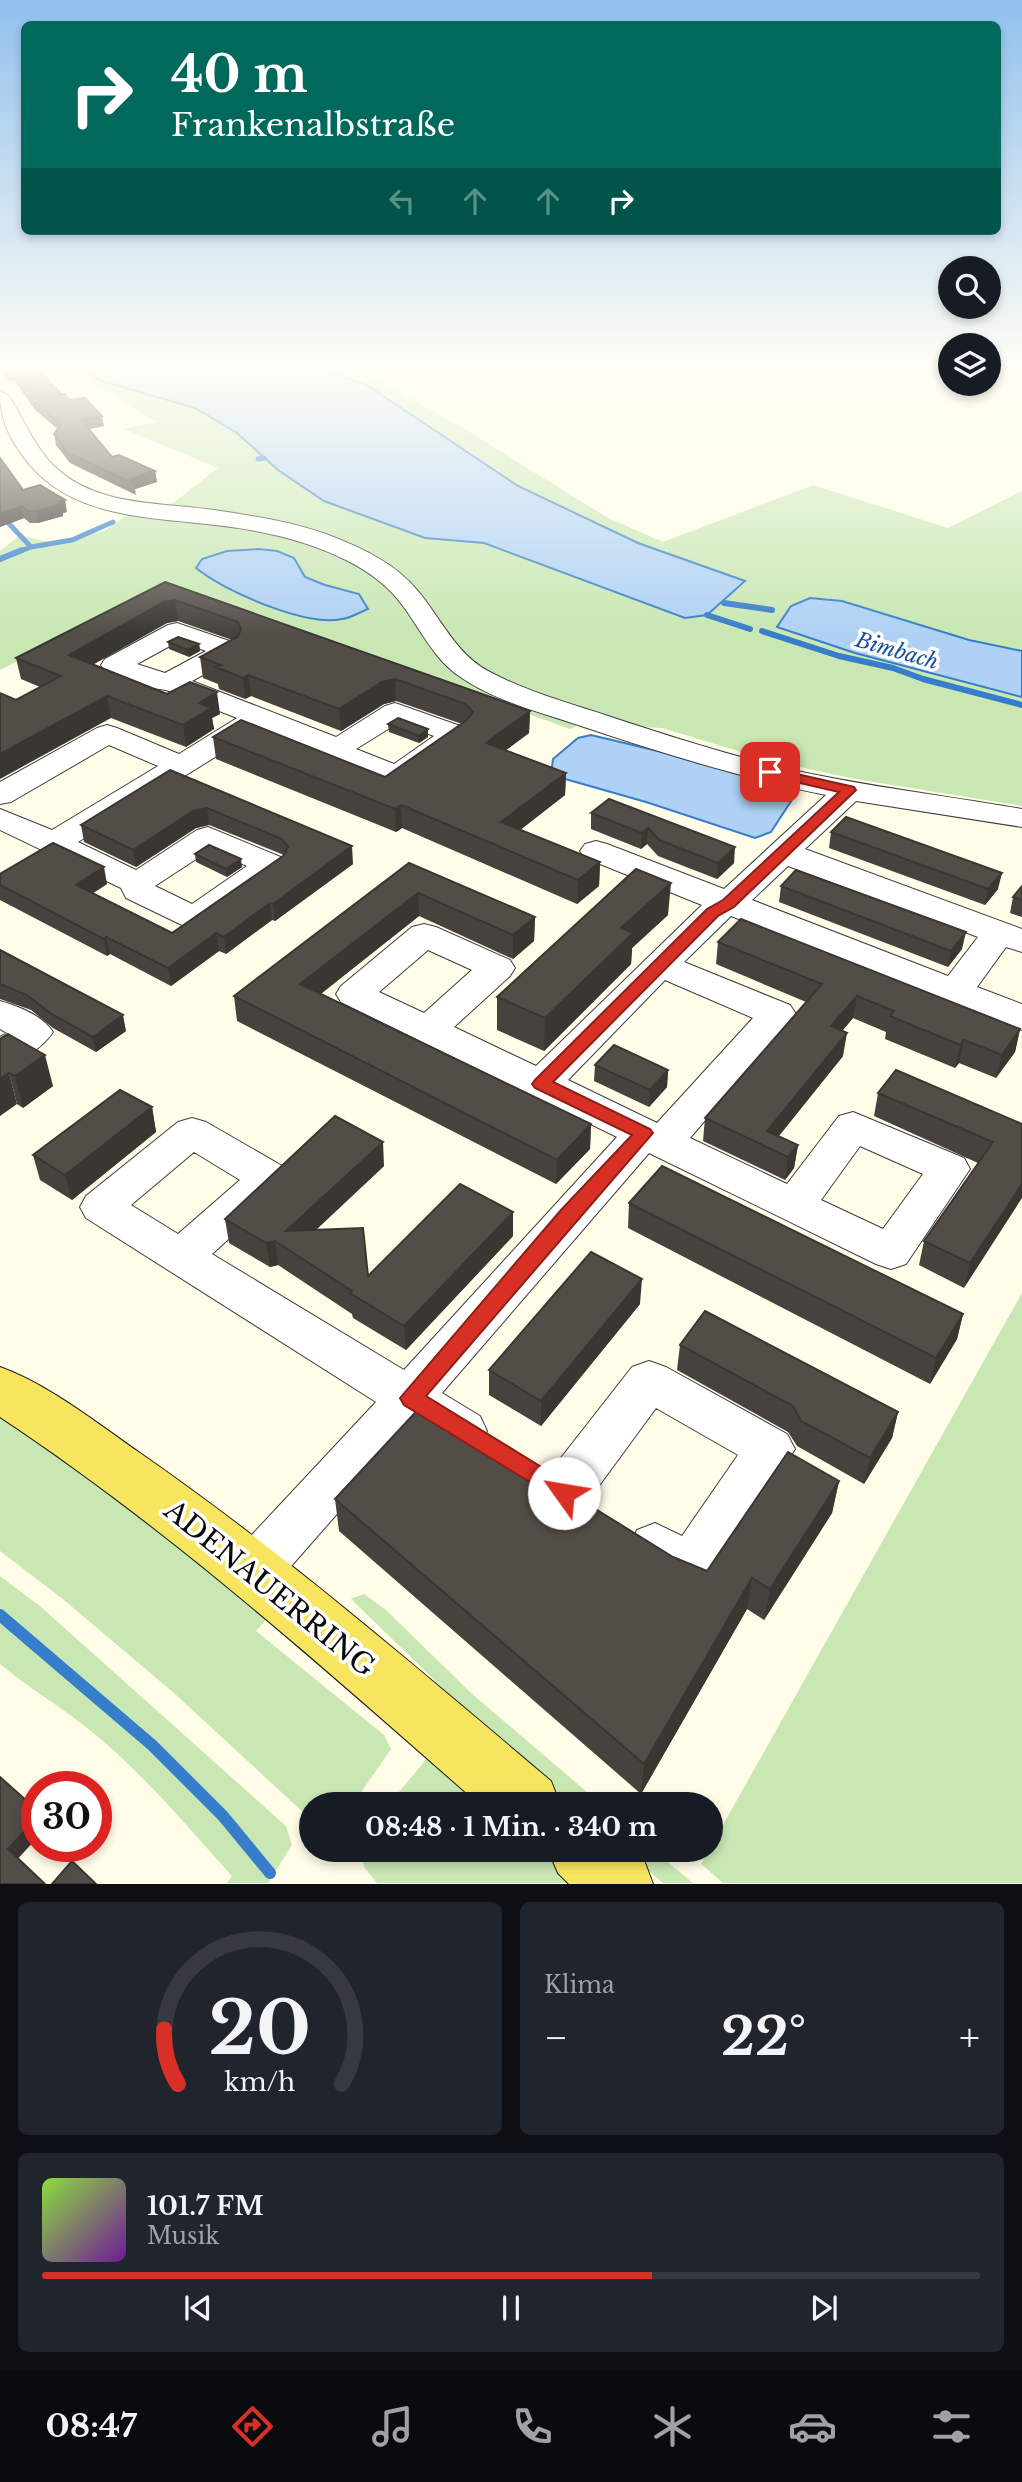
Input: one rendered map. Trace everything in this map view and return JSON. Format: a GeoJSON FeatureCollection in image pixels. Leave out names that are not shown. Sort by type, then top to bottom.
{"type":"FeatureCollection","features":[{"type":"Feature","properties":{"kind":"main road","name":"ADENAUERRING"},"geometry":{"type":"LineString","coordinates":[[0,1389],[172,1507],[305,1612],[514,1792]]}},
{"type":"Feature","properties":{"kind":"main road"},"geometry":{"type":"LineString","coordinates":[[595,1862],[620,1884]]}},
{"type":"Feature","properties":{"kind":"street"},"geometry":{"type":"LineString","coordinates":[[36,459],[61,485],[78,495],[129,507],[245,520],[315,539],[347,552],[390,577],[408,592],[447,649],[466,669],[500,687],[642,736],[795,779],[1022,818]]}},
{"type":"Feature","properties":{"kind":"street"},"geometry":{"type":"LineString","coordinates":[[170,682],[338,748]]}},
{"type":"Feature","properties":{"kind":"street"},"geometry":{"type":"LineString","coordinates":[[54,843],[258,717]]}},
{"type":"Feature","properties":{"kind":"street"},"geometry":{"type":"LineString","coordinates":[[0,795],[107,734],[180,765]]}},
{"type":"Feature","properties":{"kind":"street"},"geometry":{"type":"LineString","coordinates":[[541,1084],[712,913],[729,903],[849,790]]}},
{"type":"Feature","properties":{"kind":"street"},"geometry":{"type":"LineString","coordinates":[[0,818],[138,883]]}},
{"type":"Feature","properties":{"kind":"street"},"geometry":{"type":"LineString","coordinates":[[596,851],[1022,1018]]}},
{"type":"Feature","properties":{"kind":"street"},"geometry":{"type":"LineString","coordinates":[[784,853],[1011,937],[954,992]]}},
{"type":"Feature","properties":{"kind":"street"},"geometry":{"type":"LineString","coordinates":[[253,1572],[411,1398],[568,1215],[654,1138],[777,1014],[660,965]]}},
{"type":"Feature","properties":{"kind":"street"},"geometry":{"type":"LineString","coordinates":[[0,1013],[34,1032],[0,1055]]}},
{"type":"Feature","properties":{"kind":"street"},"geometry":{"type":"LineString","coordinates":[[428,1029],[794,1205]]}},
{"type":"Feature","properties":{"kind":"street"},"geometry":{"type":"LineString","coordinates":[[182,1256],[563,1492]]}},
{"type":"Feature","properties":{"kind":"green space"},"geometry":{"type":"Polygon","coordinates":[[[196,459],[266,459],[324,501],[425,538],[484,543],[685,618],[744,581],[638,543],[518,486],[478,459],[513,459],[608,518],[663,542],[813,485],[948,528],[1022,491],[1022,651],[970,640],[827,598],[791,606],[777,626],[855,653],[1022,697],[1022,806],[855,779],[768,760],[662,728],[581,724],[570,729],[172,584],[0,670],[0,551],[20,535],[48,542],[104,531],[133,511],[173,503],[218,468],[196,459]]]}},
{"type":"Feature","properties":{"kind":"green space"},"geometry":{"type":"Polygon","coordinates":[[[1022,1293],[1022,1883],[723,1883],[701,1864],[723,1862],[723,1825],[1022,1293]]]}},
{"type":"Feature","properties":{"kind":"green space"},"geometry":{"type":"Polygon","coordinates":[[[0,1411],[273,1612],[256,1631],[384,1735],[391,1749],[361,1792],[299,1792],[299,1809],[174,1693],[64,1600],[0,1551],[0,1411]]]}},
{"type":"Feature","properties":{"kind":"green space"},"geometry":{"type":"Polygon","coordinates":[[[0,1576],[41,1607],[286,1826],[292,1845],[268,1883],[227,1883],[232,1876],[122,1759],[82,1724],[0,1664],[0,1576]]]}},
{"type":"Feature","properties":{"kind":"green space"},"geometry":{"type":"Polygon","coordinates":[[[364,1594],[386,1610],[471,1693],[587,1792],[553,1792],[351,1599],[364,1594]]]}},
{"type":"Feature","properties":{"kind":"green space"},"geometry":{"type":"Polygon","coordinates":[[[433,1751],[479,1792],[399,1792],[433,1751]]]}},
{"type":"Feature","properties":{"kind":"green space"},"geometry":{"type":"Polygon","coordinates":[[[363,1862],[559,1862],[584,1883],[377,1883],[363,1862]]]}},
{"type":"Feature","properties":{"kind":"green space"},"geometry":{"type":"Polygon","coordinates":[[[638,1862],[668,1862],[693,1883],[663,1883],[638,1862]]]}},
{"type":"Feature","properties":{"kind":"water"},"geometry":{"type":"Polygon","coordinates":[[[266,459],[477,459],[518,486],[638,543],[745,581],[707,615],[685,618],[484,543],[425,538],[324,501],[266,459]]]}},
{"type":"Feature","properties":{"kind":"water"},"geometry":{"type":"Polygon","coordinates":[[[227,551],[277,551],[294,558],[305,577],[359,594],[368,609],[342,619],[308,618],[245,596],[196,568],[202,559],[227,551]]]}},
{"type":"Feature","properties":{"kind":"water"},"geometry":{"type":"Polygon","coordinates":[[[810,598],[842,601],[969,640],[1022,651],[1022,697],[855,653],[777,627],[791,606],[810,598]]]}},
{"type":"Feature","properties":{"kind":"water"},"geometry":{"type":"Polygon","coordinates":[[[591,735],[687,758],[797,792],[771,832],[755,838],[646,802],[551,775],[553,759],[578,738],[591,735]]]}},
{"type":"Feature","properties":{"kind":"building"},"geometry":{"type":"Polygon","coordinates":[[[0,459],[23,490],[40,485],[65,500],[58,502],[61,504],[36,511],[28,511],[22,506],[0,514],[0,459]]]}},
{"type":"Feature","properties":{"kind":"building"},"geometry":{"type":"Polygon","coordinates":[[[81,459],[128,459],[155,471],[130,479],[134,484],[81,459]]]}},
{"type":"Feature","properties":{"kind":"building"},"geometry":{"type":"Polygon","coordinates":[[[165,582],[530,711],[486,743],[566,773],[501,822],[600,862],[578,880],[401,805],[395,809],[213,737],[241,720],[385,777],[467,720],[473,712],[466,704],[395,679],[382,682],[339,709],[248,675],[243,678],[200,657],[237,637],[241,630],[238,622],[175,600],[164,602],[69,655],[167,694],[190,682],[217,692],[199,703],[211,708],[183,725],[107,696],[0,754],[0,693],[16,700],[61,676],[16,658],[165,582]]]}},
{"type":"Feature","properties":{"kind":"building"},"geometry":{"type":"Polygon","coordinates":[[[178,637],[199,644],[188,650],[168,642],[178,637]]]}},
{"type":"Feature","properties":{"kind":"building"},"geometry":{"type":"Polygon","coordinates":[[[398,718],[428,729],[419,736],[388,724],[398,718]]]}},
{"type":"Feature","properties":{"kind":"building"},"geometry":{"type":"Polygon","coordinates":[[[170,770],[352,846],[224,937],[216,933],[168,968],[106,937],[104,939],[0,885],[0,874],[53,843],[104,867],[76,885],[172,933],[283,856],[288,847],[282,839],[207,808],[193,811],[133,850],[81,825],[170,770]]]}},
{"type":"Feature","properties":{"kind":"building"},"geometry":{"type":"Polygon","coordinates":[[[609,799],[735,847],[718,863],[659,840],[648,828],[642,833],[591,813],[609,799]]]}},
{"type":"Feature","properties":{"kind":"building"},"geometry":{"type":"Polygon","coordinates":[[[846,817],[1002,873],[988,889],[831,832],[846,817]]]}},
{"type":"Feature","properties":{"kind":"building"},"geometry":{"type":"Polygon","coordinates":[[[209,845],[241,859],[226,869],[195,854],[209,845]]]}},
{"type":"Feature","properties":{"kind":"building"},"geometry":{"type":"Polygon","coordinates":[[[409,863],[535,917],[513,935],[418,893],[300,984],[591,1124],[557,1160],[234,996],[409,863]]]}},
{"type":"Feature","properties":{"kind":"building"},"geometry":{"type":"Polygon","coordinates":[[[636,869],[671,883],[621,928],[633,933],[545,1018],[497,997],[636,869]]]}},
{"type":"Feature","properties":{"kind":"building"},"geometry":{"type":"Polygon","coordinates":[[[796,870],[966,932],[951,951],[781,886],[796,870]]]}},
{"type":"Feature","properties":{"kind":"building"},"geometry":{"type":"Polygon","coordinates":[[[1022,886],[1022,900],[1013,897],[1022,886]]]}},
{"type":"Feature","properties":{"kind":"building"},"geometry":{"type":"Polygon","coordinates":[[[741,919],[1020,1029],[1002,1055],[964,1040],[960,1045],[890,1016],[894,1011],[857,996],[831,1026],[847,1033],[767,1131],[798,1145],[788,1157],[705,1118],[822,984],[718,942],[741,919]]]}},
{"type":"Feature","properties":{"kind":"building"},"geometry":{"type":"Polygon","coordinates":[[[0,950],[123,1015],[93,1037],[50,1013],[27,995],[0,984],[0,950]]]}},
{"type":"Feature","properties":{"kind":"building"},"geometry":{"type":"Polygon","coordinates":[[[8,1034],[45,1055],[15,1076],[9,1073],[0,1079],[0,1039],[8,1034]]]}},
{"type":"Feature","properties":{"kind":"building"},"geometry":{"type":"Polygon","coordinates":[[[614,1045],[668,1070],[650,1090],[595,1065],[614,1045]]]}},
{"type":"Feature","properties":{"kind":"building"},"geometry":{"type":"Polygon","coordinates":[[[896,1070],[1022,1124],[1022,1184],[970,1263],[924,1241],[993,1142],[878,1093],[896,1070]]]}},
{"type":"Feature","properties":{"kind":"building"},"geometry":{"type":"Polygon","coordinates":[[[120,1090],[152,1107],[65,1175],[33,1155],[120,1090]]]}},
{"type":"Feature","properties":{"kind":"building"},"geometry":{"type":"Polygon","coordinates":[[[335,1116],[383,1142],[286,1231],[363,1228],[368,1276],[460,1184],[513,1212],[404,1326],[350,1293],[352,1291],[275,1241],[266,1243],[225,1219],[335,1116]]]}},
{"type":"Feature","properties":{"kind":"building"},"geometry":{"type":"Polygon","coordinates":[[[662,1166],[963,1314],[936,1358],[629,1203],[662,1166]]]}},
{"type":"Feature","properties":{"kind":"building"},"geometry":{"type":"Polygon","coordinates":[[[591,1252],[642,1279],[541,1401],[489,1370],[591,1252]]]}},
{"type":"Feature","properties":{"kind":"building"},"geometry":{"type":"Polygon","coordinates":[[[705,1311],[898,1412],[870,1458],[801,1421],[793,1406],[680,1345],[705,1311]]]}},
{"type":"Feature","properties":{"kind":"building"},"geometry":{"type":"Polygon","coordinates":[[[424,1403],[673,1557],[707,1571],[788,1452],[839,1481],[770,1589],[752,1578],[644,1764],[335,1499],[424,1403]]]}},
{"type":"Feature","properties":{"kind":"building"},"geometry":{"type":"Polygon","coordinates":[[[0,1777],[21,1796],[21,1835],[8,1849],[45,1884],[0,1884],[0,1777]]]}},
{"type":"Feature","properties":{"kind":"building"},"geometry":{"type":"Polygon","coordinates":[[[73,1862],[96,1884],[52,1884],[73,1862]]]}},
{"type":"Feature","properties":{"kind":"waterway"},"geometry":{"type":"LineString","coordinates":[[0,514],[31,547]]}},
{"type":"Feature","properties":{"kind":"waterway"},"geometry":{"type":"LineString","coordinates":[[31,547],[72,540],[113,522]]}},
{"type":"Feature","properties":{"kind":"waterway"},"geometry":{"type":"LineString","coordinates":[[18,552],[31,547]]}},
{"type":"Feature","properties":{"kind":"waterway"},"geometry":{"type":"LineString","coordinates":[[0,559],[22,550]]}},
{"type":"Feature","properties":{"kind":"waterway"},"geometry":{"type":"LineString","coordinates":[[724,603],[772,610]]}},
{"type":"Feature","properties":{"kind":"waterway","name":"Bimbach"},"geometry":{"type":"LineString","coordinates":[[707,615],[750,629]]}},
{"type":"Feature","properties":{"kind":"waterway","name":"Bimbach"},"geometry":{"type":"LineString","coordinates":[[762,631],[839,656],[893,668],[923,679],[1022,705]]}},
{"type":"Feature","properties":{"kind":"waterway"},"geometry":{"type":"LineString","coordinates":[[0,1615],[152,1745],[223,1816],[270,1873]]}},
{"type":"Feature","properties":{"kind":"route"},"geometry":{"type":"LineString","coordinates":[[564,1493],[411,1398],[568,1215],[644,1133],[541,1084],[712,913],[729,903],[849,790],[770,772]]}}]}
